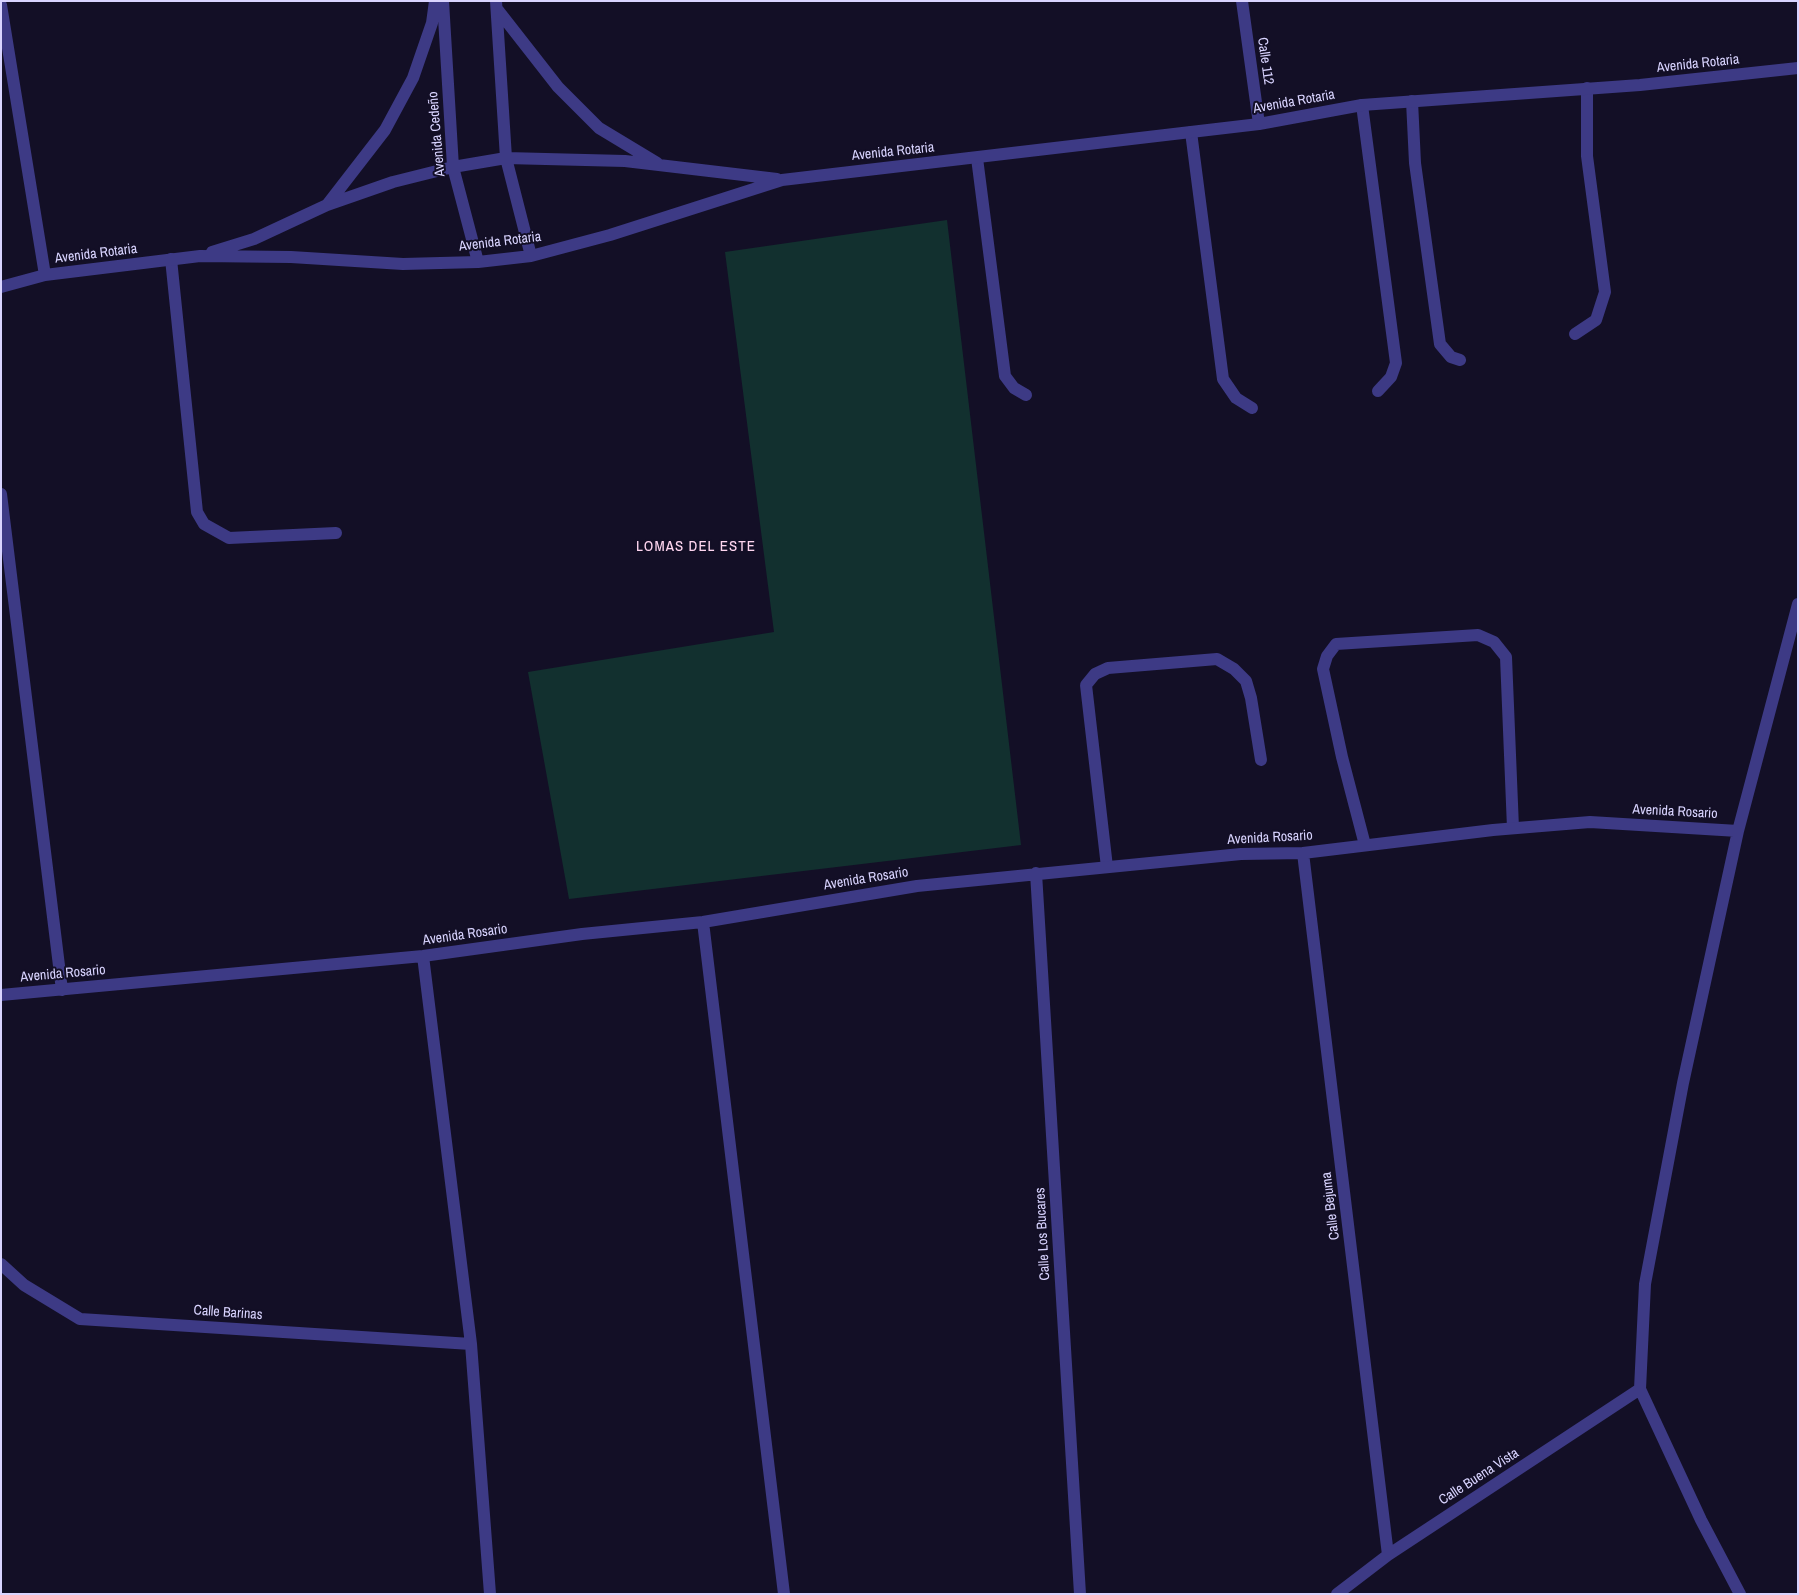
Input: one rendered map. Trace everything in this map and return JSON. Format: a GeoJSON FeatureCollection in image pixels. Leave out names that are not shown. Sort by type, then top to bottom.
{"type":"FeatureCollection","features":[{"type":"Feature","properties":{"kind":"street"},"geometry":{"type":"LineString","coordinates":[[327,205],[384,130],[413,78],[432,23],[435,1]]}},
{"type":"Feature","properties":{"kind":"street","name":"Avenida Cedeño"},"geometry":{"type":"LineString","coordinates":[[443,1],[453,167],[478,262]]}},
{"type":"Feature","properties":{"kind":"street","name":"Calle 112"},"geometry":{"type":"LineString","coordinates":[[1242,1],[1259,124]]}},
{"type":"Feature","properties":{"kind":"street"},"geometry":{"type":"LineString","coordinates":[[1,5],[46,275]]}},
{"type":"Feature","properties":{"kind":"street"},"geometry":{"type":"LineString","coordinates":[[496,5],[506,158],[532,256]]}},
{"type":"Feature","properties":{"kind":"street"},"geometry":{"type":"LineString","coordinates":[[496,5],[558,87],[599,128],[659,164]]}},
{"type":"Feature","properties":{"kind":"street","name":"Avenida Rotaria"},"geometry":{"type":"LineString","coordinates":[[1,287],[46,275],[200,256],[291,257],[403,264],[478,262],[532,256],[610,236],[782,180],[1259,124],[1362,105],[1640,85],[1798,68]]}},
{"type":"Feature","properties":{"kind":"street"},"geometry":{"type":"LineString","coordinates":[[1575,334],[1596,320],[1605,292],[1587,156],[1587,88]]}},
{"type":"Feature","properties":{"kind":"street"},"geometry":{"type":"LineString","coordinates":[[1412,102],[1415,163],[1440,344],[1451,357],[1460,360]]}},
{"type":"Feature","properties":{"kind":"street"},"geometry":{"type":"LineString","coordinates":[[1362,105],[1396,363],[1390,377],[1378,391]]}},
{"type":"Feature","properties":{"kind":"street"},"geometry":{"type":"LineString","coordinates":[[1191,132],[1223,379],[1236,398],[1252,408]]}},
{"type":"Feature","properties":{"kind":"street"},"geometry":{"type":"LineString","coordinates":[[200,256],[254,238],[327,205],[393,182],[453,167],[506,158],[659,164],[782,180]]}},
{"type":"Feature","properties":{"kind":"street"},"geometry":{"type":"LineString","coordinates":[[977,158],[1005,376],[1014,388],[1026,395]]}},
{"type":"Feature","properties":{"kind":"street"},"geometry":{"type":"LineString","coordinates":[[172,259],[197,512],[204,524],[229,538],[336,533]]}},
{"type":"Feature","properties":{"kind":"street"},"geometry":{"type":"LineString","coordinates":[[1,494],[62,990]]}},
{"type":"Feature","properties":{"kind":"street"},"geometry":{"type":"LineString","coordinates":[[1740,1594],[1700,1520],[1640,1389],[1645,1284],[1683,1084],[1738,831],[1798,604]]}},
{"type":"Feature","properties":{"kind":"street"},"geometry":{"type":"LineString","coordinates":[[1365,845],[1342,757],[1323,669],[1327,656],[1336,644],[1478,634],[1494,642],[1506,657],[1513,828]]}},
{"type":"Feature","properties":{"kind":"street"},"geometry":{"type":"LineString","coordinates":[[1107,867],[1086,685],[1095,674],[1108,668],[1217,659],[1234,668],[1246,681],[1251,698],[1261,760]]}},
{"type":"Feature","properties":{"kind":"street","name":"Avenida Rosario"},"geometry":{"type":"LineString","coordinates":[[1,995],[423,956],[582,934],[703,922],[917,886],[1036,873],[1241,854],[1303,853],[1513,828],[1590,822],[1738,831]]}},
{"type":"Feature","properties":{"kind":"street","name":"Calle Bejuma"},"geometry":{"type":"LineString","coordinates":[[1303,853],[1388,1555]]}},
{"type":"Feature","properties":{"kind":"street","name":"Calle Los Bucares"},"geometry":{"type":"LineString","coordinates":[[1036,873],[1080,1594]]}},
{"type":"Feature","properties":{"kind":"street"},"geometry":{"type":"LineString","coordinates":[[703,922],[784,1594]]}},
{"type":"Feature","properties":{"kind":"street"},"geometry":{"type":"LineString","coordinates":[[423,956],[471,1344],[490,1594]]}},
{"type":"Feature","properties":{"kind":"street","name":"Calle Barinas"},"geometry":{"type":"LineString","coordinates":[[1,1264],[24,1284],[80,1319],[471,1344]]}},
{"type":"Feature","properties":{"kind":"street","name":"Calle Buena Vista"},"geometry":{"type":"LineString","coordinates":[[1337,1594],[1388,1555],[1640,1389]]}},
{"type":"Feature","properties":{"kind":"green space"},"geometry":{"type":"Polygon","coordinates":[[[947,220],[1021,845],[569,899],[528,672],[774,632],[725,252],[947,220]]]}},
{"type":"Feature","properties":{"kind":"district","name":"LOMAS DEL ESTE"},"geometry":{"type":"Point","coordinates":[696,547]}}]}
